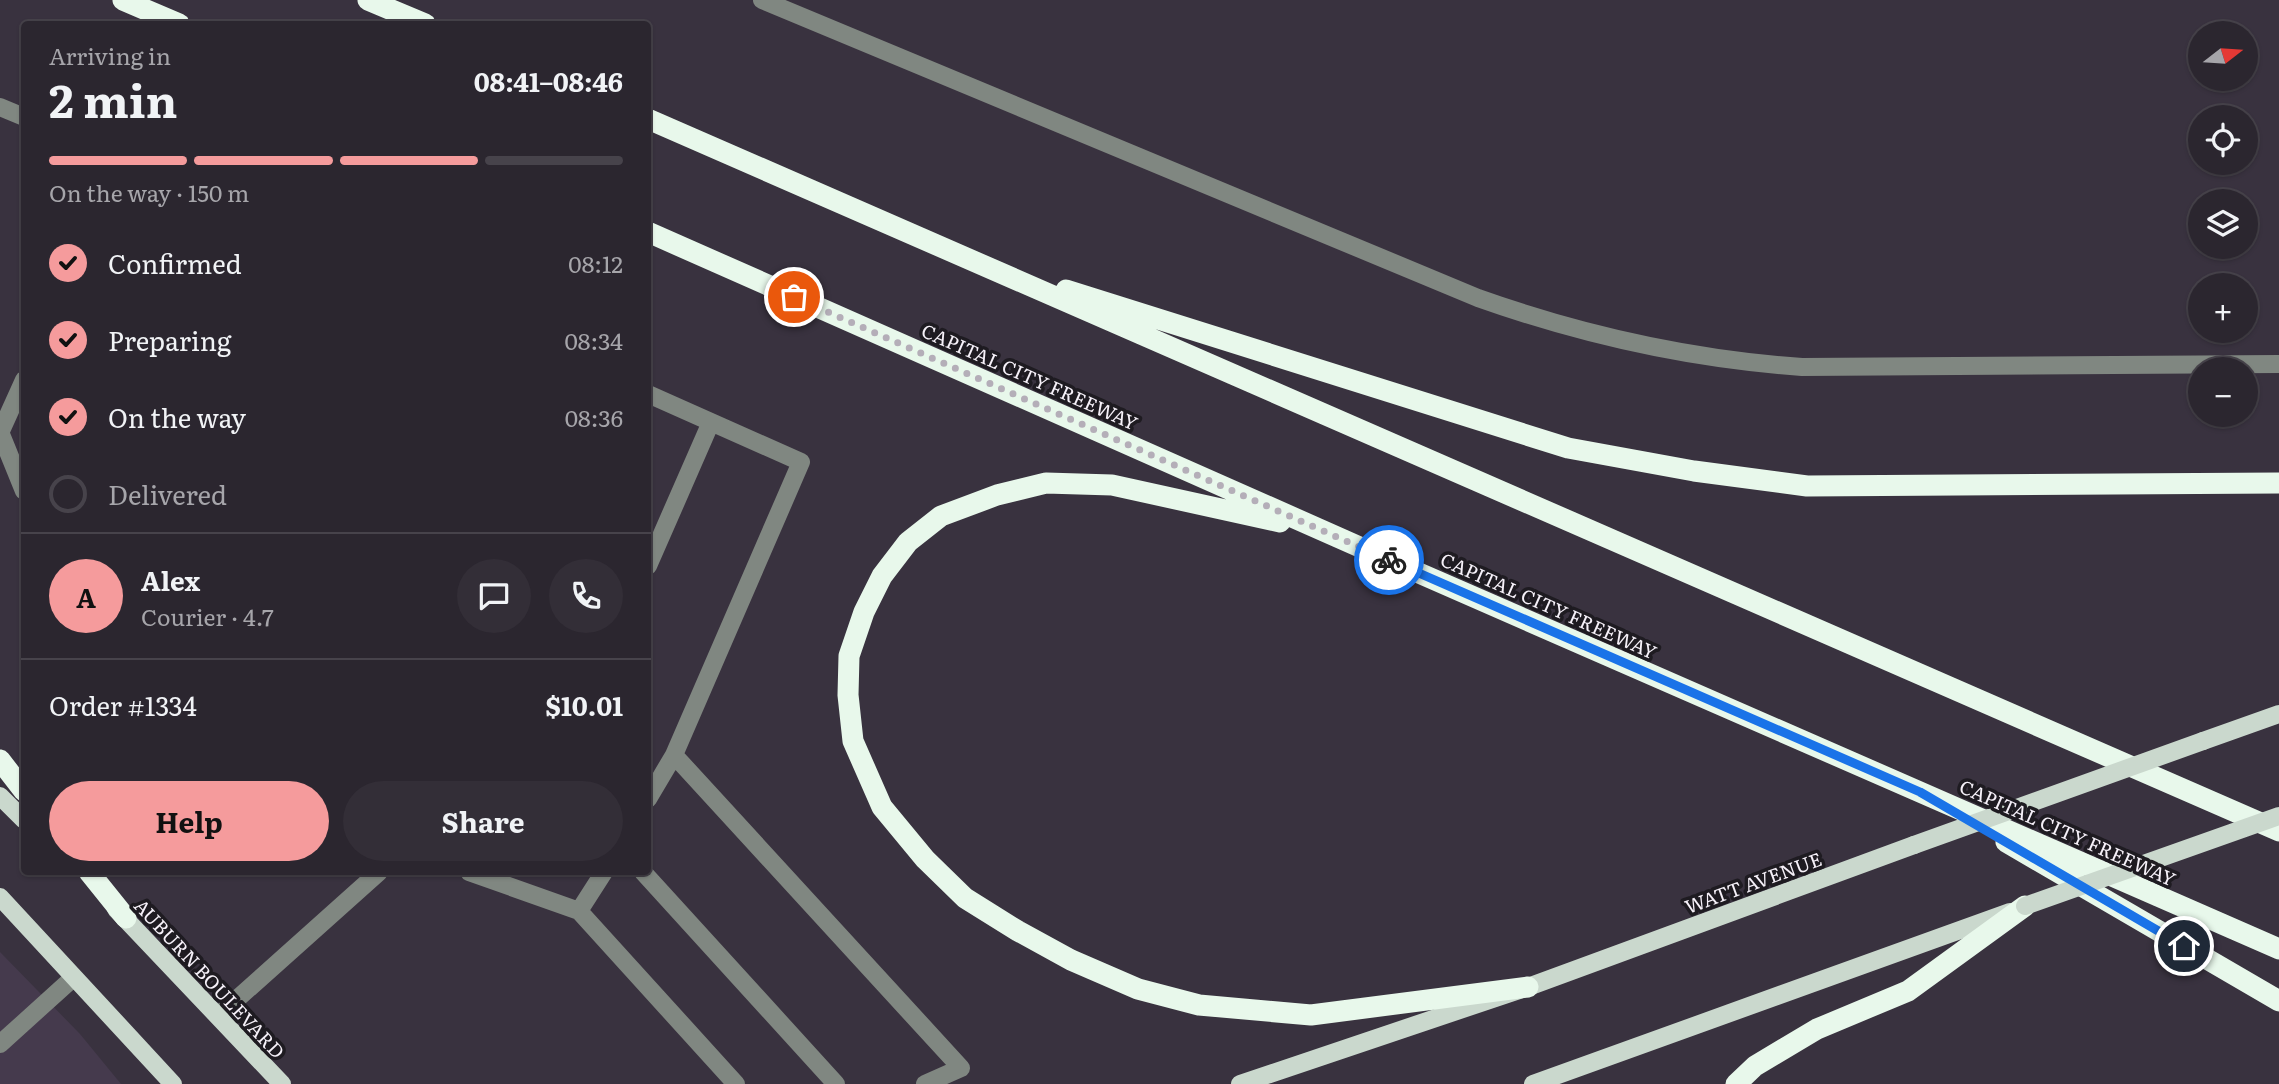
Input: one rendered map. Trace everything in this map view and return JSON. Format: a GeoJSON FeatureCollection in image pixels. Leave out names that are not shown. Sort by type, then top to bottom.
{"type":"FeatureCollection","features":[{"type":"Feature","properties":{"kind":"highway"},"geometry":{"type":"LineString","coordinates":[[123,0],[171,21]]}},
{"type":"Feature","properties":{"kind":"highway"},"geometry":{"type":"LineString","coordinates":[[368,0],[418,21]]}},
{"type":"Feature","properties":{"kind":"highway"},"geometry":{"type":"LineString","coordinates":[[651,120],[2279,831]]}},
{"type":"Feature","properties":{"kind":"highway","name":"CAPITAL CITY FREEWAY"},"geometry":{"type":"LineString","coordinates":[[651,233],[1326,533],[2279,949]]}},
{"type":"Feature","properties":{"kind":"highway"},"geometry":{"type":"LineString","coordinates":[[958,255],[1568,448],[1694,471],[1807,486],[2279,483]]}},
{"type":"Feature","properties":{"kind":"highway"},"geometry":{"type":"LineString","coordinates":[[1326,533],[1112,485],[1046,482],[997,495],[941,516],[908,542],[882,576],[864,612],[849,656],[848,695],[853,741],[866,773],[882,807],[925,859],[965,898],[1071,960],[1138,989],[1199,1005],[1311,1015],[1528,988]]}},
{"type":"Feature","properties":{"kind":"highway"},"geometry":{"type":"LineString","coordinates":[[0,760],[21,787]]}},
{"type":"Feature","properties":{"kind":"highway"},"geometry":{"type":"LineString","coordinates":[[1920,792],[2279,1001]]}},
{"type":"Feature","properties":{"kind":"highway"},"geometry":{"type":"LineString","coordinates":[[91,875],[126,918]]}},
{"type":"Feature","properties":{"kind":"highway"},"geometry":{"type":"LineString","coordinates":[[1736,1084],[1755,1066],[1817,1029],[1908,991],[2025,906]]}},
{"type":"Feature","properties":{"kind":"main road","name":"WATT AVENUE"},"geometry":{"type":"LineString","coordinates":[[1240,1084],[1528,988],[2279,713]]}},
{"type":"Feature","properties":{"kind":"main road"},"geometry":{"type":"LineString","coordinates":[[0,796],[21,817]]}},
{"type":"Feature","properties":{"kind":"main road"},"geometry":{"type":"LineString","coordinates":[[1533,1084],[2279,816]]}},
{"type":"Feature","properties":{"kind":"main road","name":"AUBURN BOULEVARD"},"geometry":{"type":"LineString","coordinates":[[81,875],[126,918],[282,1084]]}},
{"type":"Feature","properties":{"kind":"main road"},"geometry":{"type":"LineString","coordinates":[[0,897],[173,1084]]}},
{"type":"Feature","properties":{"kind":"street"},"geometry":{"type":"LineString","coordinates":[[762,0],[1478,298],[1544,321],[1646,347],[1750,363],[1802,366],[2279,364]]}},
{"type":"Feature","properties":{"kind":"street"},"geometry":{"type":"LineString","coordinates":[[0,107],[21,116]]}},
{"type":"Feature","properties":{"kind":"street"},"geometry":{"type":"LineString","coordinates":[[21,386],[0,432],[21,484]]}},
{"type":"Feature","properties":{"kind":"street"},"geometry":{"type":"LineString","coordinates":[[651,395],[801,462],[674,755],[651,794]]}},
{"type":"Feature","properties":{"kind":"street"},"geometry":{"type":"LineString","coordinates":[[651,559],[710,422]]}},
{"type":"Feature","properties":{"kind":"street"},"geometry":{"type":"LineString","coordinates":[[674,755],[961,1068],[925,1084]]}},
{"type":"Feature","properties":{"kind":"street"},"geometry":{"type":"LineString","coordinates":[[218,1016],[376,875]]}},
{"type":"Feature","properties":{"kind":"street"},"geometry":{"type":"LineString","coordinates":[[491,875],[512,878],[579,911],[736,1084]]}},
{"type":"Feature","properties":{"kind":"street"},"geometry":{"type":"LineString","coordinates":[[579,911],[602,875]]}},
{"type":"Feature","properties":{"kind":"street"},"geometry":{"type":"LineString","coordinates":[[646,875],[836,1084]]}},
{"type":"Feature","properties":{"kind":"street"},"geometry":{"type":"LineString","coordinates":[[0,1044],[73,978]]}},
{"type":"Feature","properties":{"kind":"shaded area"},"geometry":{"type":"Polygon","coordinates":[[[0,952],[80,1034],[121,1084],[0,1084],[0,952]]]}},
{"type":"Feature","properties":{"kind":"way so far"},"geometry":{"type":"LineString","coordinates":[[794,297],[1389,560]]}},
{"type":"Feature","properties":{"kind":"route"},"geometry":{"type":"LineString","coordinates":[[1389,560],[1920,792],[2184,946]]}}]}
